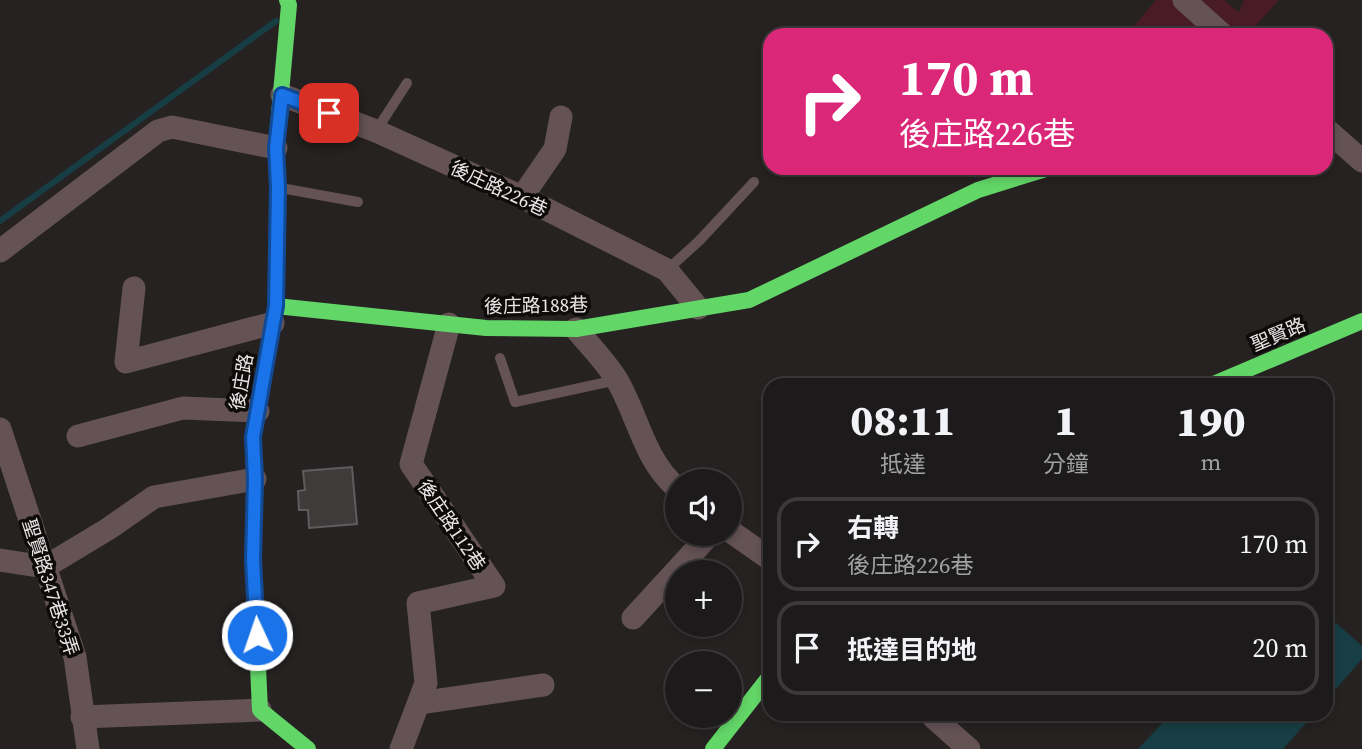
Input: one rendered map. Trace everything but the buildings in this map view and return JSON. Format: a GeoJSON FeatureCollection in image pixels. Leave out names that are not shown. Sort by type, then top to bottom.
{"type":"FeatureCollection","features":[{"type":"Feature","properties":{"kind":"street","name":"後庄路"},"geometry":{"type":"LineString","coordinates":[[260,710],[253,560],[253,437],[275,315],[278,187],[276,148],[289,5],[287,0]]}},
{"type":"Feature","properties":{"kind":"street"},"geometry":{"type":"LineString","coordinates":[[1184,0],[1215,28]]}},
{"type":"Feature","properties":{"kind":"street","name":"後庄路226巷"},"geometry":{"type":"LineString","coordinates":[[282,95],[376,131],[522,197],[667,271],[698,308]]}},
{"type":"Feature","properties":{"kind":"street"},"geometry":{"type":"LineString","coordinates":[[522,197],[555,149],[561,117]]}},
{"type":"Feature","properties":{"kind":"street"},"geometry":{"type":"LineString","coordinates":[[0,251],[158,131],[172,127],[276,148]]}},
{"type":"Feature","properties":{"kind":"street"},"geometry":{"type":"LineString","coordinates":[[1333,135],[1362,161]]}},
{"type":"Feature","properties":{"kind":"street","name":"後庄路188巷"},"geometry":{"type":"LineString","coordinates":[[275,315],[486,328],[576,329],[749,300],[978,190],[1026,175]]}},
{"type":"Feature","properties":{"kind":"street"},"geometry":{"type":"LineString","coordinates":[[134,288],[126,362],[275,315]]}},
{"type":"Feature","properties":{"kind":"street","name":"聖賢路"},"geometry":{"type":"LineString","coordinates":[[1228,378],[1362,321]]}},
{"type":"Feature","properties":{"kind":"street","name":"後庄路112巷"},"geometry":{"type":"LineString","coordinates":[[401,749],[426,683],[418,603],[494,586],[411,464],[449,324]]}},
{"type":"Feature","properties":{"kind":"street"},"geometry":{"type":"LineString","coordinates":[[576,329],[617,380],[646,447],[665,477]]}},
{"type":"Feature","properties":{"kind":"street"},"geometry":{"type":"LineString","coordinates":[[78,436],[183,408],[258,411]]}},
{"type":"Feature","properties":{"kind":"street","name":"聖賢路347巷33弄"},"geometry":{"type":"LineString","coordinates":[[0,429],[75,657],[88,749]]}},
{"type":"Feature","properties":{"kind":"street"},"geometry":{"type":"LineString","coordinates":[[0,560],[45,567],[154,497],[255,479]]}},
{"type":"Feature","properties":{"kind":"street"},"geometry":{"type":"LineString","coordinates":[[742,539],[763,554]]}},
{"type":"Feature","properties":{"kind":"street"},"geometry":{"type":"LineString","coordinates":[[633,618],[699,546]]}},
{"type":"Feature","properties":{"kind":"street"},"geometry":{"type":"LineString","coordinates":[[419,703],[543,685]]}},
{"type":"Feature","properties":{"kind":"street"},"geometry":{"type":"LineString","coordinates":[[713,749],[763,685]]}},
{"type":"Feature","properties":{"kind":"street"},"geometry":{"type":"LineString","coordinates":[[82,717],[260,710],[308,749]]}},
{"type":"Feature","properties":{"kind":"street"},"geometry":{"type":"LineString","coordinates":[[937,721],[969,749]]}},
{"type":"Feature","properties":{"kind":"lane"},"geometry":{"type":"LineString","coordinates":[[376,131],[407,83]]}},
{"type":"Feature","properties":{"kind":"lane"},"geometry":{"type":"LineString","coordinates":[[667,271],[754,183]]}},
{"type":"Feature","properties":{"kind":"lane"},"geometry":{"type":"LineString","coordinates":[[278,187],[358,202]]}},
{"type":"Feature","properties":{"kind":"lane"},"geometry":{"type":"LineString","coordinates":[[500,358],[515,402],[617,380]]}},
{"type":"Feature","properties":{"kind":"shaded area"},"geometry":{"type":"Polygon","coordinates":[[[1156,0],[1224,0],[1239,12],[1244,0],[1279,0],[1255,28],[1132,28],[1156,0]]]}},
{"type":"Feature","properties":{"kind":"water"},"geometry":{"type":"Polygon","coordinates":[[[1333,620],[1362,646],[1362,659],[1333,692],[1333,620]]]}},
{"type":"Feature","properties":{"kind":"water"},"geometry":{"type":"Polygon","coordinates":[[[1164,721],[1308,721],[1283,749],[1138,749],[1164,721]]]}},
{"type":"Feature","properties":{"kind":"waterway"},"geometry":{"type":"LineString","coordinates":[[0,221],[276,21]]}},
{"type":"Feature","properties":{"kind":"traffic: fast"},"geometry":{"type":"LineString","coordinates":[[287,0],[289,5],[276,148],[276,306],[253,437],[253,560],[260,710],[308,749]]}},
{"type":"Feature","properties":{"kind":"traffic: fast"},"geometry":{"type":"LineString","coordinates":[[276,306],[486,328],[576,329],[749,300],[978,190],[1026,175]]}},
{"type":"Feature","properties":{"kind":"traffic: fast"},"geometry":{"type":"LineString","coordinates":[[1228,378],[1362,321]]}},
{"type":"Feature","properties":{"kind":"traffic: fast"},"geometry":{"type":"LineString","coordinates":[[713,749],[763,685]]}},
{"type":"Feature","properties":{"kind":"route"},"geometry":{"type":"LineString","coordinates":[[257,635],[253,560],[253,437],[276,306],[276,148],[282,95],[329,113]]}}]}
